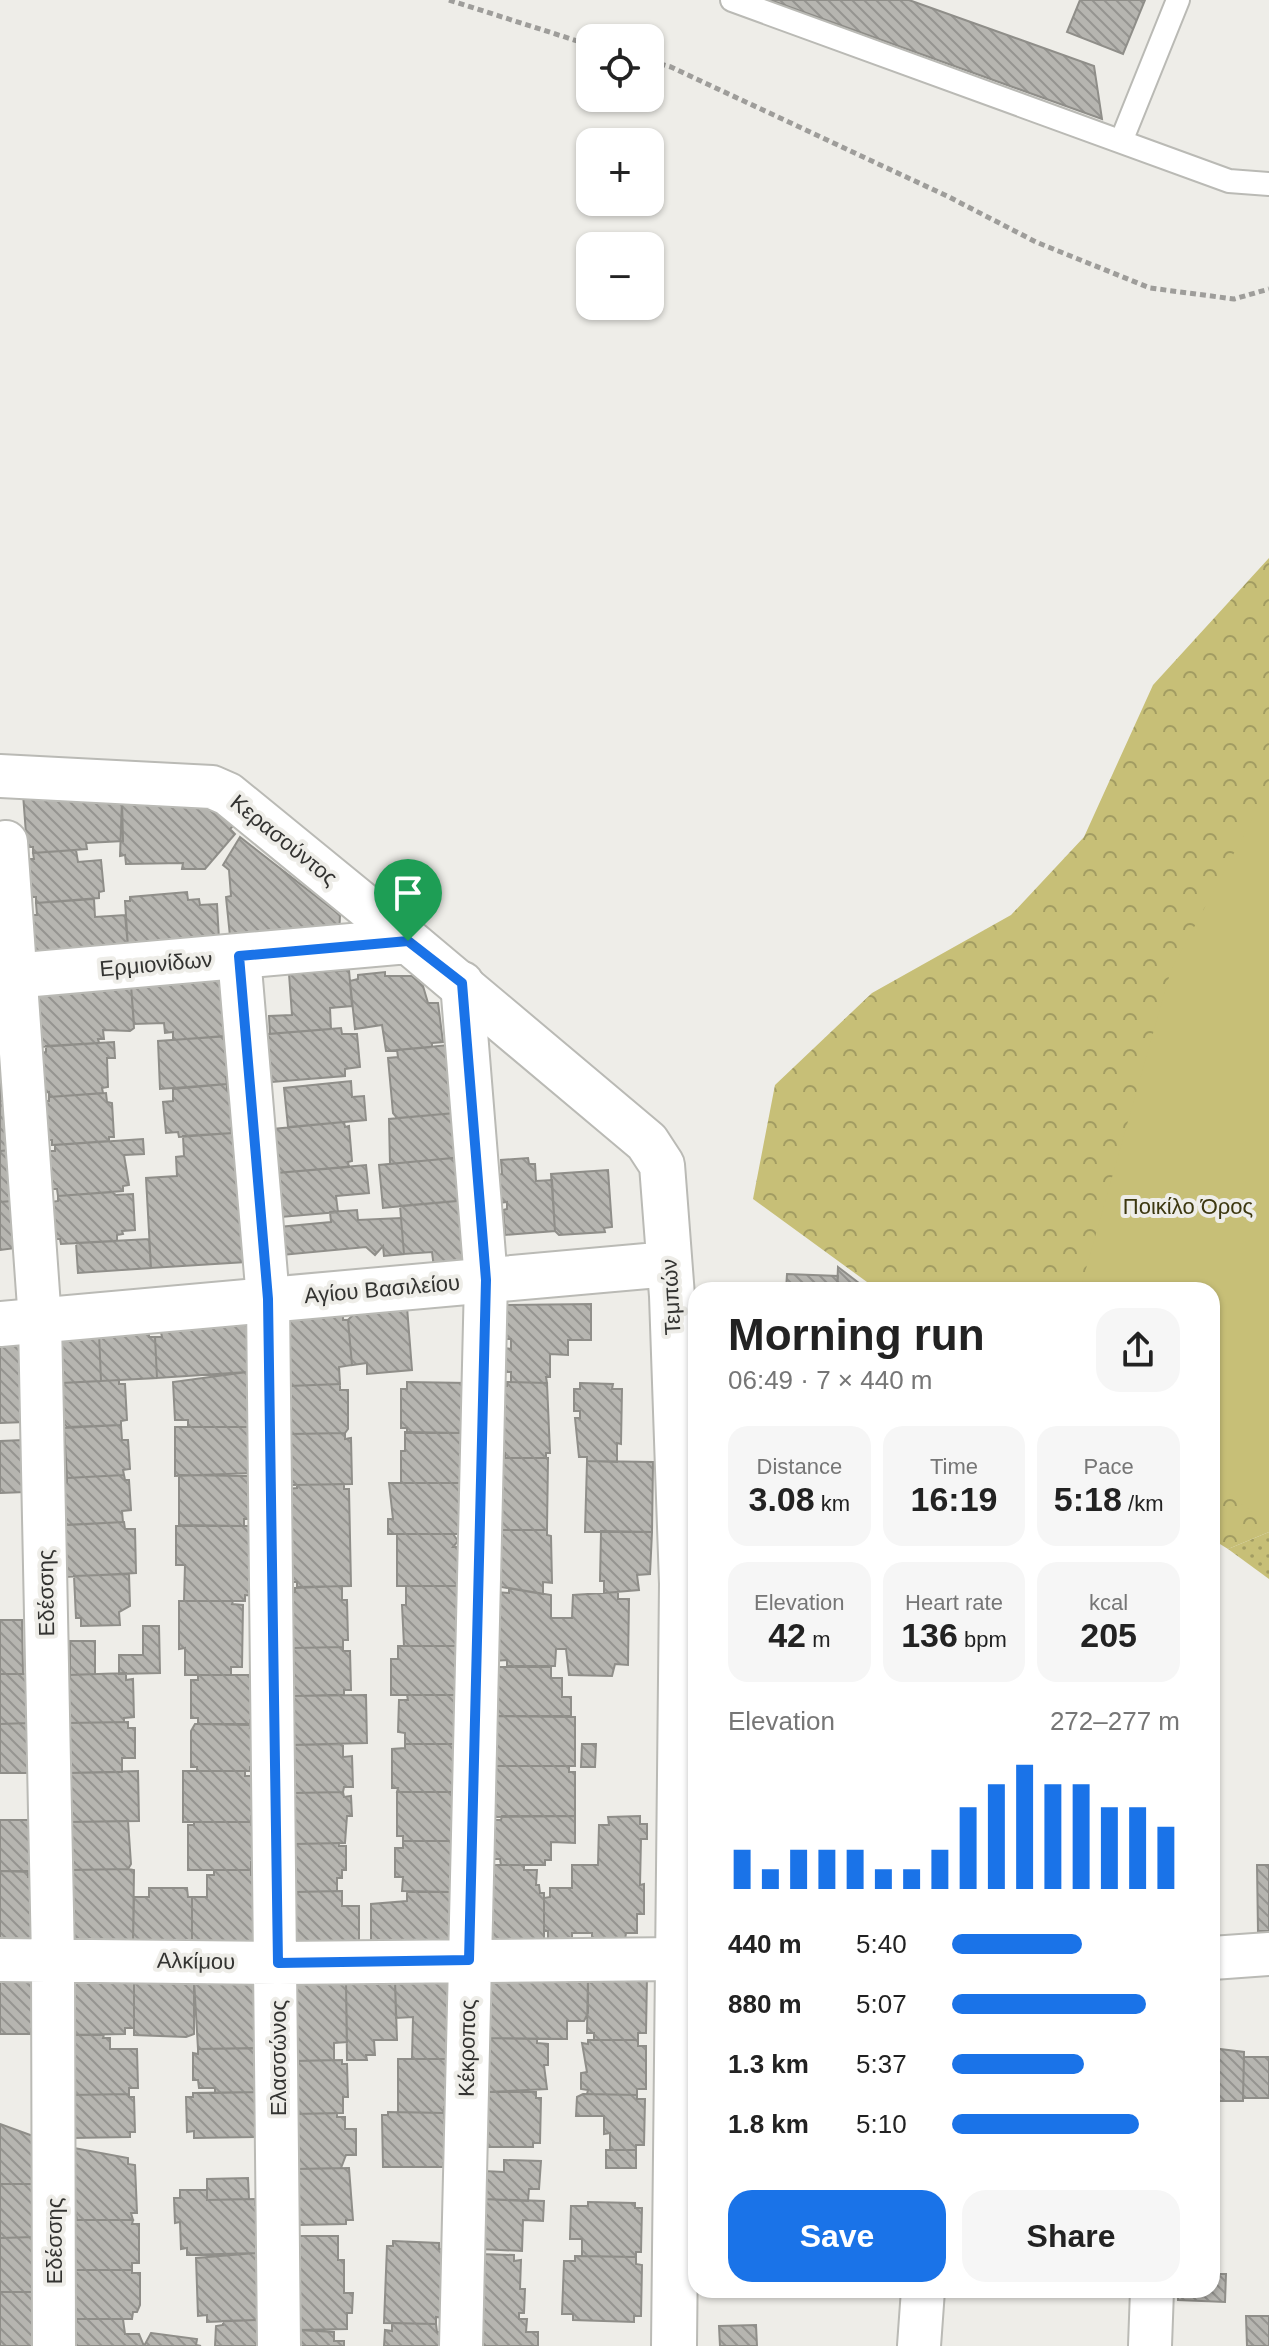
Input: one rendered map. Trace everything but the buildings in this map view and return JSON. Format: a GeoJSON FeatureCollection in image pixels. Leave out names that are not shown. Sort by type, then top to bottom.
{"type":"FeatureCollection","features":[{"type":"Feature","properties":{"kind":"street","name":"Κερασούντος"},"geometry":{"type":"LineString","coordinates":[[0,776],[212,787],[228,794],[408,941]]}},
{"type":"Feature","properties":{"kind":"street","name":"Εδέσσης"},"geometry":{"type":"LineString","coordinates":[[6,842],[20,1322],[53,1959],[54,2346]]}},
{"type":"Feature","properties":{"kind":"street","name":"Ερμιονίδων"},"geometry":{"type":"LineString","coordinates":[[9,977],[408,941]]}},
{"type":"Feature","properties":{"kind":"street","name":"Τεμπών"},"geometry":{"type":"LineString","coordinates":[[408,941],[462,983],[647,1142],[662,1165],[688,1568]]}},
{"type":"Feature","properties":{"kind":"street","name":"Ελασσώνος"},"geometry":{"type":"LineString","coordinates":[[239,956],[268,1299],[278,1963],[279,2346]]}},
{"type":"Feature","properties":{"kind":"street","name":"Κέκροπος"},"geometry":{"type":"LineString","coordinates":[[461,2346],[486,1280],[462,983]]}},
{"type":"Feature","properties":{"kind":"street","name":"Αγίου Βασιλείου"},"geometry":{"type":"LineString","coordinates":[[20,1322],[669,1264]]}},
{"type":"Feature","properties":{"kind":"street","name":"Τεμπών"},"geometry":{"type":"LineString","coordinates":[[674,2346],[688,1626]]}},
{"type":"Feature","properties":{"kind":"street"},"geometry":{"type":"LineString","coordinates":[[1220,1957],[1269,1954]]}},
{"type":"Feature","properties":{"kind":"street","name":"Αλκίμου"},"geometry":{"type":"LineString","coordinates":[[0,1960],[278,1963],[680,1959]]}},
{"type":"Feature","properties":{"kind":"street"},"geometry":{"type":"LineString","coordinates":[[919,2346],[922,2298]]}},
{"type":"Feature","properties":{"kind":"street"},"geometry":{"type":"LineString","coordinates":[[1150,2346],[1152,2298]]}},
{"type":"Feature","properties":{"kind":"lane"},"geometry":{"type":"LineString","coordinates":[[732,0],[1122,139],[1229,181],[1269,184]]}},
{"type":"Feature","properties":{"kind":"lane"},"geometry":{"type":"LineString","coordinates":[[1122,139],[1178,0]]}},
{"type":"Feature","properties":{"kind":"path"},"geometry":{"type":"LineString","coordinates":[[449,0],[576,41]]}},
{"type":"Feature","properties":{"kind":"path"},"geometry":{"type":"LineString","coordinates":[[664,65],[812,132],[1036,242],[1150,288],[1234,299],[1269,289]]}},
{"type":"Feature","properties":{"kind":"green space"},"geometry":{"type":"Polygon","coordinates":[[[1269,558],[1269,1532],[1228,1549],[1220,1544],[1220,1282],[867,1282],[753,1199],[775,1085],[872,993],[1011,915],[1084,837],[1153,685],[1269,558]]]}},
{"type":"Feature","properties":{"kind":"green space","name":"Ποικίλο Όρος"},"geometry":{"type":"Polygon","coordinates":[[[1269,788],[1269,1525],[1220,1487],[1220,1282],[1082,1282],[1171,970],[1269,788]]]}},
{"type":"Feature","properties":{"kind":"green space"},"geometry":{"type":"Polygon","coordinates":[[[1269,1532],[1269,1579],[1228,1549],[1269,1532]]]}},
{"type":"Feature","properties":{"kind":"route"},"geometry":{"type":"LineString","coordinates":[[408,941],[462,983],[486,1280],[469,1960],[278,1963],[268,1299],[239,956],[408,941]]}}]}
